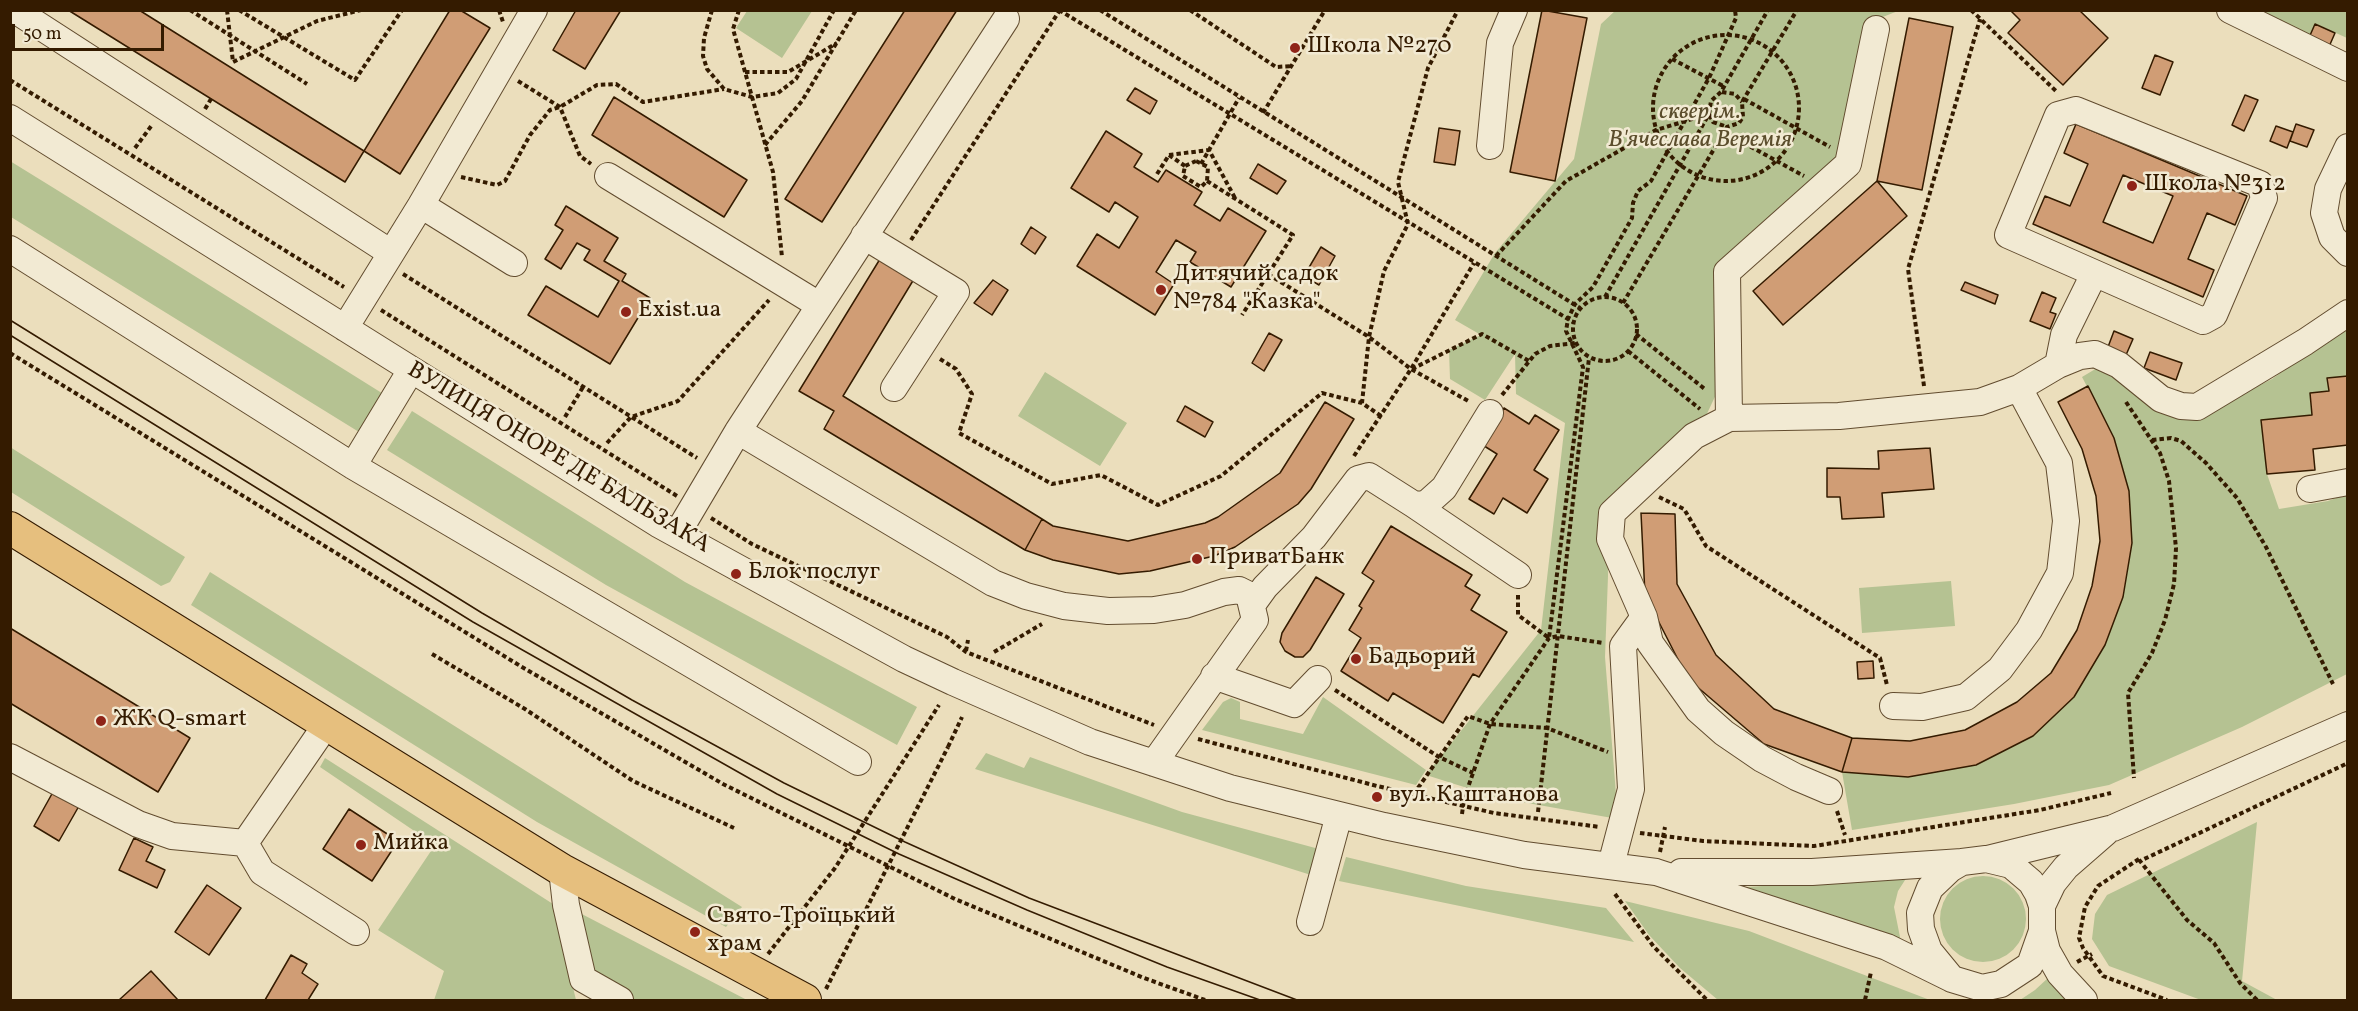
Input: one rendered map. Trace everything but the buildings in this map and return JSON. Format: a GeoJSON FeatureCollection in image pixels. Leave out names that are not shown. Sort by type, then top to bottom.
{"type":"FeatureCollection","features":[{"type":"Feature","properties":{"kind":"main road"},"geometry":{"type":"LineString","coordinates":[[10,528],[562,870],[815,995]]}},
{"type":"Feature","properties":{"kind":"street"},"geometry":{"type":"LineString","coordinates":[[15,10],[165,107],[388,258]]}},
{"type":"Feature","properties":{"kind":"street"},"geometry":{"type":"LineString","coordinates":[[345,328],[421,205],[534,10]]}},
{"type":"Feature","properties":{"kind":"street"},"geometry":{"type":"LineString","coordinates":[[1490,146],[1500,43],[1514,10]]}},
{"type":"Feature","properties":{"kind":"street"},"geometry":{"type":"LineString","coordinates":[[2230,10],[2348,68]]}},
{"type":"Feature","properties":{"kind":"street"},"geometry":{"type":"LineString","coordinates":[[677,534],[738,430],[1006,19]]}},
{"type":"Feature","properties":{"kind":"street"},"geometry":{"type":"LineString","coordinates":[[1725,416],[1727,272],[1848,164],[1876,29]]}},
{"type":"Feature","properties":{"kind":"street"},"geometry":{"type":"LineString","coordinates":[[2076,110],[2260,184],[2264,198],[2214,315],[2203,321],[2094,273],[2008,236],[2058,115],[2076,110]]}},
{"type":"Feature","properties":{"kind":"street","name":"ВУЛИЦЯ ОНОРЕ ДЕ БАЛЬЗАКА"},"geometry":{"type":"LineString","coordinates":[[10,118],[677,534],[933,673],[1090,742],[1230,788],[1339,815],[1524,855],[1611,865],[1658,862],[1812,872],[1974,860]]}},
{"type":"Feature","properties":{"kind":"street"},"geometry":{"type":"LineString","coordinates":[[2348,147],[2328,189],[2324,213],[2332,237],[2348,253]]}},
{"type":"Feature","properties":{"kind":"street"},"geometry":{"type":"LineString","coordinates":[[608,176],[819,305]]}},
{"type":"Feature","properties":{"kind":"street"},"geometry":{"type":"LineString","coordinates":[[421,205],[514,263]]}},
{"type":"Feature","properties":{"kind":"street"},"geometry":{"type":"LineString","coordinates":[[864,236],[956,292],[894,388]]}},
{"type":"Feature","properties":{"kind":"street"},"geometry":{"type":"LineString","coordinates":[[10,249],[352,466],[858,762]]}},
{"type":"Feature","properties":{"kind":"street"},"geometry":{"type":"LineString","coordinates":[[2058,365],[2064,335],[2094,273]]}},
{"type":"Feature","properties":{"kind":"street"},"geometry":{"type":"LineString","coordinates":[[1829,791],[1762,759],[1724,733],[1698,710],[1650,643],[1644,617],[1610,539],[1612,513],[1694,436],[1725,416],[1839,416],[1980,402],[2019,388],[2058,365],[2080,356],[2095,354],[2119,366],[2161,399],[2181,406],[2197,407],[2305,342],[2348,313]]}},
{"type":"Feature","properties":{"kind":"street"},"geometry":{"type":"LineString","coordinates":[[352,466],[411,370]]}},
{"type":"Feature","properties":{"kind":"street"},"geometry":{"type":"LineString","coordinates":[[1893,705],[1922,707],[1966,697],[2006,662],[2029,630],[2060,573],[2066,521],[2059,463],[2019,388]]}},
{"type":"Feature","properties":{"kind":"street"},"geometry":{"type":"LineString","coordinates":[[1413,504],[1425,505],[1444,488],[1490,413]]}},
{"type":"Feature","properties":{"kind":"street"},"geometry":{"type":"LineString","coordinates":[[738,430],[993,583],[1026,596],[1072,607],[1108,611],[1154,610],[1185,605],[1224,592],[1239,590],[1249,595],[1255,620],[1154,763]]}},
{"type":"Feature","properties":{"kind":"street"},"geometry":{"type":"LineString","coordinates":[[1252,605],[1265,587],[1314,537],[1351,475],[1370,476],[1518,575]]}},
{"type":"Feature","properties":{"kind":"street"},"geometry":{"type":"LineString","coordinates":[[2310,489],[2348,482]]}},
{"type":"Feature","properties":{"kind":"street"},"geometry":{"type":"LineString","coordinates":[[1611,865],[1631,789],[1627,760],[1623,646],[1644,617]]}},
{"type":"Feature","properties":{"kind":"street"},"geometry":{"type":"LineString","coordinates":[[1214,676],[1294,704],[1318,679]]}},
{"type":"Feature","properties":{"kind":"street"},"geometry":{"type":"LineString","coordinates":[[244,843],[326,725]]}},
{"type":"Feature","properties":{"kind":"street"},"geometry":{"type":"LineString","coordinates":[[2009,1000],[1982,988],[1952,979],[1929,951],[1921,929],[1920,913],[1930,888],[1950,869],[1974,860],[2113,828],[2348,725]]}},
{"type":"Feature","properties":{"kind":"street"},"geometry":{"type":"LineString","coordinates":[[10,757],[138,824],[165,834],[244,843]]}},
{"type":"Feature","properties":{"kind":"street"},"geometry":{"type":"LineString","coordinates":[[1310,922],[1339,815]]}},
{"type":"Feature","properties":{"kind":"street"},"geometry":{"type":"LineString","coordinates":[[1982,988],[2001,984],[2030,965],[2053,883],[2087,846],[2113,828]]}},
{"type":"Feature","properties":{"kind":"street"},"geometry":{"type":"LineString","coordinates":[[244,843],[262,872],[356,932]]}},
{"type":"Feature","properties":{"kind":"street"},"geometry":{"type":"LineString","coordinates":[[1974,860],[2011,865],[2022,873],[2038,894],[2047,951],[2060,974],[2084,1000]]}},
{"type":"Feature","properties":{"kind":"street","name":"ВУЛИЦЯ ОНОРЕ ДЕ БАЛЬЗАКА"},"geometry":{"type":"LineString","coordinates":[[1658,862],[1887,947],[1952,979]]}},
{"type":"Feature","properties":{"kind":"street"},"geometry":{"type":"LineString","coordinates":[[562,870],[566,905],[588,990],[620,1000]]}},
{"type":"Feature","properties":{"kind":"path"},"geometry":{"type":"LineString","coordinates":[[190,10],[307,84]]}},
{"type":"Feature","properties":{"kind":"path"},"geometry":{"type":"LineString","coordinates":[[227,10],[232,62],[317,21],[361,10]]}},
{"type":"Feature","properties":{"kind":"path"},"geometry":{"type":"LineString","coordinates":[[239,10],[355,80],[402,10]]}},
{"type":"Feature","properties":{"kind":"path"},"geometry":{"type":"LineString","coordinates":[[712,10],[704,38],[703,56],[707,69],[724,89]]}},
{"type":"Feature","properties":{"kind":"path"},"geometry":{"type":"LineString","coordinates":[[440,172],[497,185],[506,181],[530,135],[550,110],[560,107],[597,85],[616,84],[643,102],[724,89],[752,97],[778,93],[795,79],[834,10]]}},
{"type":"Feature","properties":{"kind":"path"},"geometry":{"type":"LineString","coordinates":[[765,145],[802,101],[856,10]]}},
{"type":"Feature","properties":{"kind":"path"},"geometry":{"type":"LineString","coordinates":[[1100,10],[1580,308]]}},
{"type":"Feature","properties":{"kind":"path"},"geometry":{"type":"LineString","coordinates":[[1190,10],[1276,67],[1293,66]]}},
{"type":"Feature","properties":{"kind":"path"},"geometry":{"type":"LineString","coordinates":[[1263,113],[1325,10]]}},
{"type":"Feature","properties":{"kind":"path"},"geometry":{"type":"LineString","coordinates":[[1362,403],[1369,337],[1384,271],[1408,224],[1398,182],[1428,68],[1458,10]]}},
{"type":"Feature","properties":{"kind":"path"},"geometry":{"type":"LineString","coordinates":[[1462,814],[1490,724],[1549,638],[1583,367],[1566,332],[1568,319],[1575,304],[1593,287],[1632,218],[1633,203],[1638,191],[1651,181],[1709,78],[1736,18],[1735,10]]}},
{"type":"Feature","properties":{"kind":"path"},"geometry":{"type":"LineString","coordinates":[[1605,297],[1709,114],[1710,101],[1725,87],[1768,10]]}},
{"type":"Feature","properties":{"kind":"path"},"geometry":{"type":"LineString","coordinates":[[1623,303],[1726,130],[1739,123],[1743,117],[1743,100],[1797,10]]}},
{"type":"Feature","properties":{"kind":"path"},"geometry":{"type":"LineString","coordinates":[[1971,10],[2064,98]]}},
{"type":"Feature","properties":{"kind":"path"},"geometry":{"type":"LineString","coordinates":[[900,258],[1060,11],[1229,116],[1573,322]]}},
{"type":"Feature","properties":{"kind":"path"},"geometry":{"type":"LineString","coordinates":[[1927,407],[1908,269],[1980,19]]}},
{"type":"Feature","properties":{"kind":"path"},"geometry":{"type":"LineString","coordinates":[[1729,35],[1751,40],[1772,52],[1792,76],[1799,107],[1796,129],[1777,161],[1763,171],[1736,180],[1722,181],[1698,176],[1680,165],[1663,144],[1656,130],[1653,99],[1657,84],[1672,59],[1699,40],[1729,35]]}},
{"type":"Feature","properties":{"kind":"path"},"geometry":{"type":"LineString","coordinates":[[745,72],[788,72],[838,43]]}},
{"type":"Feature","properties":{"kind":"path"},"geometry":{"type":"LineString","coordinates":[[1672,59],[1725,87]]}},
{"type":"Feature","properties":{"kind":"path"},"geometry":{"type":"LineString","coordinates":[[500,69],[560,107],[580,156],[608,176]]}},
{"type":"Feature","properties":{"kind":"path"},"geometry":{"type":"LineString","coordinates":[[1721,92],[1735,94],[1850,157]]}},
{"type":"Feature","properties":{"kind":"path"},"geometry":{"type":"LineString","coordinates":[[1201,164],[1239,98]]}},
{"type":"Feature","properties":{"kind":"path"},"geometry":{"type":"LineString","coordinates":[[135,148],[165,107]]}},
{"type":"Feature","properties":{"kind":"path"},"geometry":{"type":"LineString","coordinates":[[1496,256],[1566,181],[1656,130],[1709,114]]}},
{"type":"Feature","properties":{"kind":"path"},"geometry":{"type":"LineString","coordinates":[[1709,114],[1713,122],[1823,187]]}},
{"type":"Feature","properties":{"kind":"path"},"geometry":{"type":"LineString","coordinates":[[1157,174],[1169,156],[1209,150]]}},
{"type":"Feature","properties":{"kind":"path"},"geometry":{"type":"LineString","coordinates":[[1209,150],[1235,199]]}},
{"type":"Feature","properties":{"kind":"path"},"geometry":{"type":"LineString","coordinates":[[1169,156],[1185,166]]}},
{"type":"Feature","properties":{"kind":"path"},"geometry":{"type":"LineString","coordinates":[[1196,161],[1208,167],[1207,181],[1202,187],[1183,176],[1185,166],[1196,161]]}},
{"type":"Feature","properties":{"kind":"path"},"geometry":{"type":"LineString","coordinates":[[1207,181],[1293,234],[1242,315]]}},
{"type":"Feature","properties":{"kind":"path"},"geometry":{"type":"LineString","coordinates":[[388,258],[583,387],[716,470]]}},
{"type":"Feature","properties":{"kind":"path"},"geometry":{"type":"LineString","coordinates":[[1351,475],[1381,416],[1412,369],[1474,263]]}},
{"type":"Feature","properties":{"kind":"path"},"geometry":{"type":"LineString","coordinates":[[1268,274],[1369,337],[1412,369],[1490,413],[1529,361],[1550,346],[1575,343]]}},
{"type":"Feature","properties":{"kind":"path"},"geometry":{"type":"LineString","coordinates":[[1605,297],[1623,303],[1634,316],[1636,334],[1628,351],[1610,361],[1589,358],[1575,343],[1573,322],[1580,308],[1593,299],[1605,297]]}},
{"type":"Feature","properties":{"kind":"path"},"geometry":{"type":"LineString","coordinates":[[1412,369],[1482,334],[1529,361]]}},
{"type":"Feature","properties":{"kind":"path"},"geometry":{"type":"LineString","coordinates":[[1636,334],[1725,416]]}},
{"type":"Feature","properties":{"kind":"path"},"geometry":{"type":"LineString","coordinates":[[921,347],[956,369],[972,394],[959,433],[1052,484],[1101,475],[1158,505],[1221,476],[1322,393],[1362,403],[1381,416]]}},
{"type":"Feature","properties":{"kind":"path"},"geometry":{"type":"LineString","coordinates":[[1628,351],[1725,416]]}},
{"type":"Feature","properties":{"kind":"path"},"geometry":{"type":"LineString","coordinates":[[10,352],[542,679],[723,784],[955,899],[1144,978],[1205,1000]]}},
{"type":"Feature","properties":{"kind":"path"},"geometry":{"type":"LineString","coordinates":[[1538,812],[1589,358]]}},
{"type":"Feature","properties":{"kind":"path"},"geometry":{"type":"LineString","coordinates":[[566,417],[583,387]]}},
{"type":"Feature","properties":{"kind":"path"},"geometry":{"type":"LineString","coordinates":[[2121,395],[2160,453],[2169,481],[2176,548],[2174,584],[2165,620],[2152,653],[2128,693],[2134,778]]}},
{"type":"Feature","properties":{"kind":"path"},"geometry":{"type":"LineString","coordinates":[[2152,440],[2171,438],[2181,441],[2206,463],[2237,498],[2266,547],[2334,684]]}},
{"type":"Feature","properties":{"kind":"path"},"geometry":{"type":"LineString","coordinates":[[1639,487],[1684,509],[1706,546],[1880,658],[1893,705]]}},
{"type":"Feature","properties":{"kind":"path"},"geometry":{"type":"LineString","coordinates":[[1518,575],[1518,615],[1549,638],[1558,636],[1623,646]]}},
{"type":"Feature","properties":{"kind":"path"},"geometry":{"type":"LineString","coordinates":[[994,652],[1072,607]]}},
{"type":"Feature","properties":{"kind":"path"},"geometry":{"type":"LineString","coordinates":[[966,652],[968,640]]}},
{"type":"Feature","properties":{"kind":"path"},"geometry":{"type":"LineString","coordinates":[[432,654],[525,709],[633,780],[734,828]]}},
{"type":"Feature","properties":{"kind":"path"},"geometry":{"type":"LineString","coordinates":[[1318,679],[1439,757],[1473,773]]}},
{"type":"Feature","properties":{"kind":"path"},"geometry":{"type":"LineString","coordinates":[[765,957],[835,868],[939,705]]}},
{"type":"Feature","properties":{"kind":"path"},"geometry":{"type":"LineString","coordinates":[[1418,788],[1468,716],[1490,724],[1547,728],[1627,760]]}},
{"type":"Feature","properties":{"kind":"path"},"geometry":{"type":"LineString","coordinates":[[815,995],[838,963],[963,717]]}},
{"type":"Feature","properties":{"kind":"path"},"geometry":{"type":"LineString","coordinates":[[2257,1000],[2240,983],[2214,943],[2187,920],[2140,861],[2348,763]]}},
{"type":"Feature","properties":{"kind":"path"},"geometry":{"type":"LineString","coordinates":[[1658,862],[1665,827]]}},
{"type":"Feature","properties":{"kind":"path"},"geometry":{"type":"LineString","coordinates":[[2139,859],[2098,886],[2085,907],[2079,938],[2103,976],[2167,1000]]}},
{"type":"Feature","properties":{"kind":"path"},"geometry":{"type":"LineString","coordinates":[[1615,894],[1654,947],[1707,1000]]}},
{"type":"Feature","properties":{"kind":"path"},"geometry":{"type":"LineString","coordinates":[[2074,964],[2090,955]]}},
{"type":"Feature","properties":{"kind":"path"},"geometry":{"type":"LineString","coordinates":[[1865,1000],[1871,972]]}},
{"type":"Feature","properties":{"kind":"green space","name":"сквер ім. В'ячеслава Веремія"},"geometry":{"type":"Polygon","coordinates":[[[1616,10],[1898,11],[1870,22],[1841,156],[1719,270],[1720,386],[1704,420],[1607,512],[1608,576],[1605,657],[1618,819],[1499,798],[1426,775],[1541,630],[1565,423],[1516,394],[1515,354],[1485,400],[1450,379],[1449,350],[1481,335],[1455,320],[1495,253],[1574,159],[1601,24],[1616,10]]]}},
{"type":"Feature","properties":{"kind":"green space"},"geometry":{"type":"Polygon","coordinates":[[[747,11],[812,11],[782,58],[736,28],[747,11]]]}},
{"type":"Feature","properties":{"kind":"green space"},"geometry":{"type":"Polygon","coordinates":[[[2252,11],[2347,11],[2347,38],[2316,24],[2308,40],[2252,11]]]}},
{"type":"Feature","properties":{"kind":"green space"},"geometry":{"type":"Polygon","coordinates":[[[10,161],[385,395],[359,432],[11,217],[10,161]]]}},
{"type":"Feature","properties":{"kind":"green space"},"geometry":{"type":"Polygon","coordinates":[[[2347,324],[2347,376],[2327,379],[2329,391],[2310,393],[2312,415],[2261,420],[2267,474],[2279,509],[2328,501],[2347,494],[2347,674],[2242,727],[2109,785],[2014,804],[1852,830],[1842,772],[1908,777],[1976,765],[2033,736],[2074,697],[2105,645],[2123,597],[2132,543],[2129,491],[2114,438],[2082,377],[2102,365],[2194,418],[2272,379],[2347,324]]]}},
{"type":"Feature","properties":{"kind":"green space"},"geometry":{"type":"Polygon","coordinates":[[[1045,372],[1127,423],[1100,466],[1018,416],[1045,372]]]}},
{"type":"Feature","properties":{"kind":"green space"},"geometry":{"type":"Polygon","coordinates":[[[412,411],[685,582],[917,707],[897,745],[606,585],[387,450],[412,411]]]}},
{"type":"Feature","properties":{"kind":"green space"},"geometry":{"type":"Polygon","coordinates":[[[10,447],[185,557],[170,582],[161,586],[11,492],[10,447]]]}},
{"type":"Feature","properties":{"kind":"green space"},"geometry":{"type":"Polygon","coordinates":[[[210,572],[742,907],[726,927],[537,822],[191,605],[210,572]]]}},
{"type":"Feature","properties":{"kind":"green space"},"geometry":{"type":"Polygon","coordinates":[[[1951,581],[1955,626],[1862,633],[1859,588],[1951,581]]]}},
{"type":"Feature","properties":{"kind":"green space"},"geometry":{"type":"Polygon","coordinates":[[[1323,697],[1426,770],[1416,785],[1202,730],[1223,702],[1231,698],[1240,702],[1240,719],[1303,734],[1323,697]]]}},
{"type":"Feature","properties":{"kind":"green space"},"geometry":{"type":"Polygon","coordinates":[[[986,753],[1024,768],[1030,757],[1182,812],[1319,849],[1311,875],[975,769],[986,753]]]}},
{"type":"Feature","properties":{"kind":"green space"},"geometry":{"type":"Polygon","coordinates":[[[325,758],[553,904],[576,1000],[434,1000],[444,971],[378,930],[435,845],[320,767],[325,758]]]}},
{"type":"Feature","properties":{"kind":"green space"},"geometry":{"type":"Polygon","coordinates":[[[2257,822],[2242,981],[2277,1000],[2201,1000],[2109,966],[2092,939],[2095,914],[2107,895],[2257,822]]]}},
{"type":"Feature","properties":{"kind":"green space"},"geometry":{"type":"Polygon","coordinates":[[[1346,857],[1466,886],[1606,908],[1634,942],[1339,881],[1346,857]]]}},
{"type":"Feature","properties":{"kind":"green space"},"geometry":{"type":"Polygon","coordinates":[[[1975,876],[1991,876],[2014,888],[2023,902],[2026,919],[2023,936],[2014,950],[1991,962],[1975,962],[1959,955],[1947,943],[1940,927],[1940,911],[1947,895],[1959,883],[1975,876]]]}},
{"type":"Feature","properties":{"kind":"green space"},"geometry":{"type":"Polygon","coordinates":[[[1907,877],[1898,891],[1894,907],[1901,942],[1746,887],[1907,877]]]}},
{"type":"Feature","properties":{"kind":"green space"},"geometry":{"type":"Polygon","coordinates":[[[1625,901],[1749,931],[1930,1000],[1718,1000],[1680,968],[1649,935],[1625,901]]]}},
{"type":"Feature","properties":{"kind":"green space"},"geometry":{"type":"Polygon","coordinates":[[[576,911],[747,1000],[635,1000],[591,975],[576,911]]]}},
{"type":"Feature","properties":{"kind":"green space"},"geometry":{"type":"Polygon","coordinates":[[[2048,978],[2067,1000],[2020,1000],[2035,990],[2048,978]]]}},
{"type":"Feature","properties":{"kind":"tram line"},"geometry":{"type":"LineString","coordinates":[[10,320],[482,613],[632,700],[784,783],[905,842],[1029,898],[1297,1000]]}},
{"type":"Feature","properties":{"kind":"tram line"},"geometry":{"type":"LineString","coordinates":[[10,335],[473,622],[777,794],[899,854],[1027,910],[1167,967],[1260,1000]]}},
{"type":"Feature","properties":{"kind":"place","name":"Школа №270"},"geometry":{"type":"Point","coordinates":[1295,48]}},
{"type":"Feature","properties":{"kind":"place","name":"Школа №312"},"geometry":{"type":"Point","coordinates":[2132,186]}},
{"type":"Feature","properties":{"kind":"place","name":"Дитячий садок №784 \"Казка\""},"geometry":{"type":"Point","coordinates":[1161,290]}},
{"type":"Feature","properties":{"kind":"place","name":"Exist.ua"},"geometry":{"type":"Point","coordinates":[626,312]}},
{"type":"Feature","properties":{"kind":"place","name":"ПриватБанк"},"geometry":{"type":"Point","coordinates":[1197,559]}},
{"type":"Feature","properties":{"kind":"place","name":"Блок послуг"},"geometry":{"type":"Point","coordinates":[736,574]}},
{"type":"Feature","properties":{"kind":"place","name":"Бадьорий"},"geometry":{"type":"Point","coordinates":[1356,659]}},
{"type":"Feature","properties":{"kind":"place","name":"ЖК Q-smart"},"geometry":{"type":"Point","coordinates":[101,721]}},
{"type":"Feature","properties":{"kind":"place","name":"вул. Каштанова"},"geometry":{"type":"Point","coordinates":[1377,797]}},
{"type":"Feature","properties":{"kind":"place","name":"Мийка"},"geometry":{"type":"Point","coordinates":[361,845]}},
{"type":"Feature","properties":{"kind":"place","name":"Свято-Троїцький храм"},"geometry":{"type":"Point","coordinates":[695,932]}}]}
